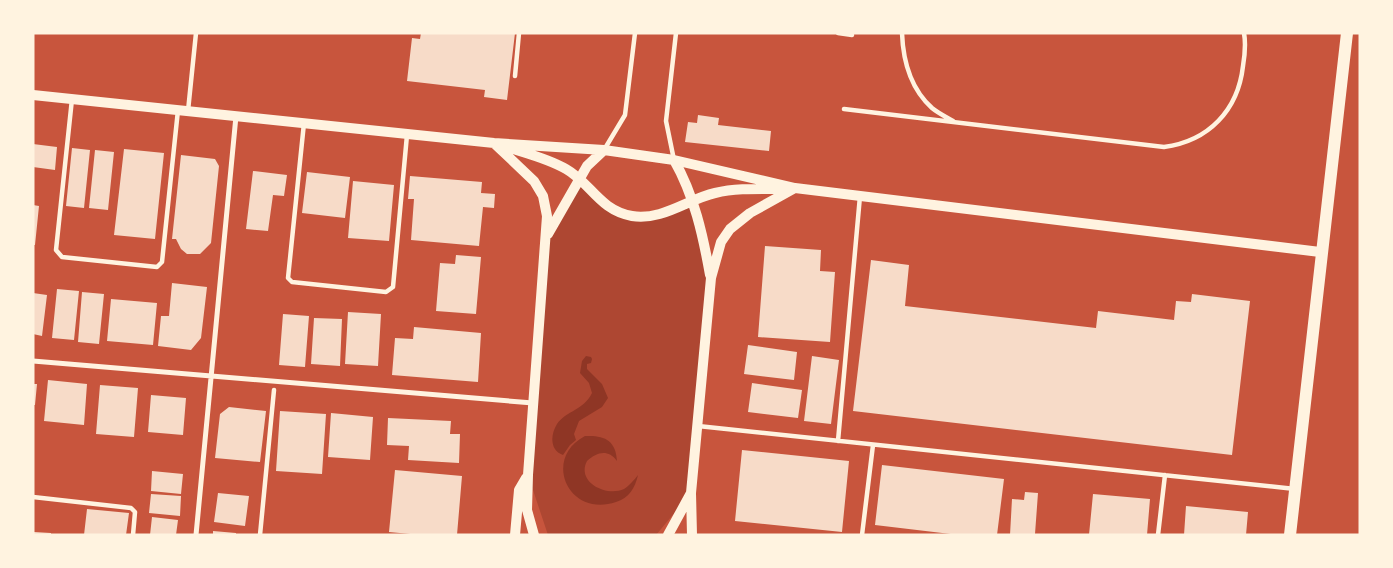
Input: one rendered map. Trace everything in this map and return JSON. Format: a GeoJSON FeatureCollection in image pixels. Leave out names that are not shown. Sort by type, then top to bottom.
{"type":"FeatureCollection","features":[{"type":"Feature","properties":{"kind":"main road"},"geometry":{"type":"LineString","coordinates":[[1290,535],[1320,252],[1347,33]]}},
{"type":"Feature","properties":{"kind":"street"},"geometry":{"type":"LineString","coordinates":[[33,94],[494,143],[604,150],[674,160],[795,188],[1320,252]]}},
{"type":"Feature","properties":{"kind":"street"},"geometry":{"type":"LineString","coordinates":[[196,535],[236,116]]}},
{"type":"Feature","properties":{"kind":"street"},"geometry":{"type":"LineString","coordinates":[[494,143],[540,157],[566,169],[611,208],[632,216],[652,216],[716,193],[795,188]]}},
{"type":"Feature","properties":{"kind":"street"},"geometry":{"type":"LineString","coordinates":[[494,143],[534,181],[543,196],[547,216],[528,475],[527,510],[534,535]]}},
{"type":"Feature","properties":{"kind":"street"},"geometry":{"type":"LineString","coordinates":[[546,237],[587,166],[604,150]]}},
{"type":"Feature","properties":{"kind":"street"},"geometry":{"type":"LineString","coordinates":[[674,160],[686,181],[693,201],[711,278]]}},
{"type":"Feature","properties":{"kind":"street"},"geometry":{"type":"LineString","coordinates":[[692,535],[691,493],[711,278],[722,242],[730,230],[750,213],[795,188]]}},
{"type":"Feature","properties":{"kind":"street"},"geometry":{"type":"LineString","coordinates":[[33,361],[533,403]]}},
{"type":"Feature","properties":{"kind":"street"},"geometry":{"type":"LineString","coordinates":[[515,535],[519,490],[528,475]]}},
{"type":"Feature","properties":{"kind":"street"},"geometry":{"type":"LineString","coordinates":[[668,535],[691,493]]}},
{"type":"Feature","properties":{"kind":"lane"},"geometry":{"type":"LineString","coordinates":[[72,99],[56,250],[62,257],[158,267],[162,262],[196,33]]}},
{"type":"Feature","properties":{"kind":"lane"},"geometry":{"type":"LineString","coordinates":[[515,76],[519,33]]}},
{"type":"Feature","properties":{"kind":"lane"},"geometry":{"type":"LineString","coordinates":[[604,150],[625,115],[635,33]]}},
{"type":"Feature","properties":{"kind":"lane"},"geometry":{"type":"LineString","coordinates":[[674,160],[666,121],[676,33]]}},
{"type":"Feature","properties":{"kind":"lane"},"geometry":{"type":"LineString","coordinates":[[838,33],[852,35]]}},
{"type":"Feature","properties":{"kind":"lane"},"geometry":{"type":"LineString","coordinates":[[902,33],[903,51],[909,73],[918,91],[932,108],[955,122]]}},
{"type":"Feature","properties":{"kind":"lane"},"geometry":{"type":"LineString","coordinates":[[844,109],[1164,147],[1176,145],[1197,137],[1228,112],[1236,96],[1242,72],[1246,44],[1244,33]]}},
{"type":"Feature","properties":{"kind":"lane"},"geometry":{"type":"LineString","coordinates":[[304,123],[288,278],[292,282],[327,286],[386,292],[393,286],[407,134]]}},
{"type":"Feature","properties":{"kind":"lane"},"geometry":{"type":"LineString","coordinates":[[838,441],[860,196]]}},
{"type":"Feature","properties":{"kind":"lane"},"geometry":{"type":"LineString","coordinates":[[260,535],[274,390]]}},
{"type":"Feature","properties":{"kind":"lane"},"geometry":{"type":"LineString","coordinates":[[696,426],[1295,489]]}},
{"type":"Feature","properties":{"kind":"lane"},"geometry":{"type":"LineString","coordinates":[[862,535],[873,445]]}},
{"type":"Feature","properties":{"kind":"lane"},"geometry":{"type":"LineString","coordinates":[[1158,535],[1165,475]]}},
{"type":"Feature","properties":{"kind":"lane"},"geometry":{"type":"LineString","coordinates":[[33,497],[131,508],[135,512],[133,535]]}},
{"type":"Feature","properties":{"kind":"shaded area"},"geometry":{"type":"Polygon","coordinates":[[[579,179],[596,197],[632,216],[692,201],[711,278],[691,493],[656,535],[548,535],[528,475],[546,237],[579,179]]]}},
{"type":"Feature","properties":{"kind":"shaded area"},"geometry":{"type":"Polygon","coordinates":[[[586,356],[592,359],[591,363],[587,364],[587,369],[602,384],[608,398],[602,407],[579,421],[574,434],[576,440],[563,455],[556,450],[552,442],[553,433],[561,419],[580,407],[592,393],[589,383],[580,373],[582,361],[586,356]]]}},
{"type":"Feature","properties":{"kind":"shaded area"},"geometry":{"type":"Polygon","coordinates":[[[585,436],[608,440],[616,454],[617,461],[614,457],[602,453],[587,461],[586,475],[595,486],[617,491],[626,488],[638,475],[633,488],[624,498],[599,505],[585,502],[574,494],[566,483],[563,471],[565,458],[572,446],[585,436]]]}},
{"type":"Feature","properties":{"kind":"building"},"geometry":{"type":"Polygon","coordinates":[[[421,33],[515,33],[507,100],[484,97],[485,90],[407,81],[412,38],[420,39],[421,33]]]}},
{"type":"Feature","properties":{"kind":"building"},"geometry":{"type":"Polygon","coordinates":[[[698,115],[719,118],[718,125],[771,131],[769,151],[685,142],[688,122],[697,123],[698,115]]]}},
{"type":"Feature","properties":{"kind":"building"},"geometry":{"type":"Polygon","coordinates":[[[33,144],[57,147],[55,170],[33,167],[33,144]]]}},
{"type":"Feature","properties":{"kind":"building"},"geometry":{"type":"Polygon","coordinates":[[[72,148],[90,150],[84,208],[66,206],[72,148]]]}},
{"type":"Feature","properties":{"kind":"building"},"geometry":{"type":"Polygon","coordinates":[[[124,149],[164,153],[155,239],[114,235],[124,149]]]}},
{"type":"Feature","properties":{"kind":"building"},"geometry":{"type":"Polygon","coordinates":[[[95,150],[114,152],[108,210],[89,208],[95,150]]]}},
{"type":"Feature","properties":{"kind":"building"},"geometry":{"type":"Polygon","coordinates":[[[181,155],[215,159],[219,166],[211,243],[200,254],[187,254],[181,249],[176,239],[172,239],[181,155]]]}},
{"type":"Feature","properties":{"kind":"building"},"geometry":{"type":"Polygon","coordinates":[[[253,171],[287,175],[284,196],[273,195],[268,231],[246,229],[253,171]]]}},
{"type":"Feature","properties":{"kind":"building"},"geometry":{"type":"Polygon","coordinates":[[[307,172],[350,177],[345,218],[302,213],[307,172]]]}},
{"type":"Feature","properties":{"kind":"building"},"geometry":{"type":"Polygon","coordinates":[[[410,176],[482,182],[481,193],[495,194],[494,208],[483,207],[479,246],[411,240],[414,199],[408,199],[410,176]]]}},
{"type":"Feature","properties":{"kind":"building"},"geometry":{"type":"Polygon","coordinates":[[[353,181],[394,185],[389,241],[348,238],[353,181]]]}},
{"type":"Feature","properties":{"kind":"building"},"geometry":{"type":"Polygon","coordinates":[[[33,205],[39,206],[35,245],[33,245],[33,205]]]}},
{"type":"Feature","properties":{"kind":"building"},"geometry":{"type":"Polygon","coordinates":[[[765,246],[821,250],[820,271],[835,272],[830,342],[758,337],[765,246]]]}},
{"type":"Feature","properties":{"kind":"building"},"geometry":{"type":"Polygon","coordinates":[[[456,255],[481,257],[476,314],[436,311],[440,263],[455,264],[456,255]]]}},
{"type":"Feature","properties":{"kind":"building"},"geometry":{"type":"Polygon","coordinates":[[[871,260],[909,265],[905,306],[1096,328],[1098,311],[1174,320],[1176,301],[1191,302],[1192,294],[1250,301],[1232,455],[853,411],[871,260]]]}},
{"type":"Feature","properties":{"kind":"building"},"geometry":{"type":"Polygon","coordinates":[[[172,283],[207,287],[201,338],[191,350],[158,346],[161,316],[169,316],[172,283]]]}},
{"type":"Feature","properties":{"kind":"building"},"geometry":{"type":"Polygon","coordinates":[[[57,289],[79,291],[74,340],[52,338],[57,289]]]}},
{"type":"Feature","properties":{"kind":"building"},"geometry":{"type":"Polygon","coordinates":[[[82,292],[104,294],[99,344],[78,342],[82,292]]]}},
{"type":"Feature","properties":{"kind":"building"},"geometry":{"type":"Polygon","coordinates":[[[33,293],[47,295],[42,336],[33,334],[33,293]]]}},
{"type":"Feature","properties":{"kind":"building"},"geometry":{"type":"Polygon","coordinates":[[[111,299],[157,303],[153,345],[107,341],[111,299]]]}},
{"type":"Feature","properties":{"kind":"building"},"geometry":{"type":"Polygon","coordinates":[[[348,312],[381,314],[378,366],[345,364],[348,312]]]}},
{"type":"Feature","properties":{"kind":"building"},"geometry":{"type":"Polygon","coordinates":[[[283,314],[309,316],[305,367],[279,365],[283,314]]]}},
{"type":"Feature","properties":{"kind":"building"},"geometry":{"type":"Polygon","coordinates":[[[314,318],[342,319],[340,366],[311,364],[314,318]]]}},
{"type":"Feature","properties":{"kind":"building"},"geometry":{"type":"Polygon","coordinates":[[[414,327],[481,333],[478,382],[392,375],[395,338],[413,339],[414,327]]]}},
{"type":"Feature","properties":{"kind":"building"},"geometry":{"type":"Polygon","coordinates":[[[748,345],[797,352],[794,380],[744,374],[748,345]]]}},
{"type":"Feature","properties":{"kind":"building"},"geometry":{"type":"Polygon","coordinates":[[[812,356],[839,360],[831,424],[804,421],[812,356]]]}},
{"type":"Feature","properties":{"kind":"building"},"geometry":{"type":"Polygon","coordinates":[[[48,380],[87,384],[84,425],[44,421],[48,380]]]}},
{"type":"Feature","properties":{"kind":"building"},"geometry":{"type":"Polygon","coordinates":[[[752,383],[802,390],[798,418],[748,412],[752,383]]]}},
{"type":"Feature","properties":{"kind":"building"},"geometry":{"type":"Polygon","coordinates":[[[33,384],[37,384],[35,405],[33,405],[33,384]]]}},
{"type":"Feature","properties":{"kind":"building"},"geometry":{"type":"Polygon","coordinates":[[[100,385],[138,388],[134,437],[96,434],[100,385]]]}},
{"type":"Feature","properties":{"kind":"building"},"geometry":{"type":"Polygon","coordinates":[[[151,395],[186,398],[183,435],[148,432],[151,395]]]}},
{"type":"Feature","properties":{"kind":"building"},"geometry":{"type":"Polygon","coordinates":[[[229,407],[266,411],[260,462],[215,458],[220,414],[229,407]]]}},
{"type":"Feature","properties":{"kind":"building"},"geometry":{"type":"Polygon","coordinates":[[[280,411],[326,414],[322,474],[276,471],[280,411]]]}},
{"type":"Feature","properties":{"kind":"building"},"geometry":{"type":"Polygon","coordinates":[[[331,413],[373,417],[370,460],[328,457],[331,413]]]}},
{"type":"Feature","properties":{"kind":"building"},"geometry":{"type":"Polygon","coordinates":[[[388,418],[451,421],[450,434],[460,434],[459,463],[408,460],[409,446],[387,445],[388,418]]]}},
{"type":"Feature","properties":{"kind":"building"},"geometry":{"type":"Polygon","coordinates":[[[742,450],[849,461],[842,532],[735,521],[742,450]]]}},
{"type":"Feature","properties":{"kind":"building"},"geometry":{"type":"Polygon","coordinates":[[[882,465],[1004,479],[997,535],[959,535],[875,525],[882,465]]]}},
{"type":"Feature","properties":{"kind":"building"},"geometry":{"type":"Polygon","coordinates":[[[395,470],[462,476],[457,535],[389,532],[395,470]]]}},
{"type":"Feature","properties":{"kind":"building"},"geometry":{"type":"Polygon","coordinates":[[[152,471],[183,474],[181,494],[151,491],[152,471]]]}},
{"type":"Feature","properties":{"kind":"building"},"geometry":{"type":"Polygon","coordinates":[[[1025,492],[1038,493],[1035,534],[1010,535],[1012,499],[1024,500],[1025,492]]]}},
{"type":"Feature","properties":{"kind":"building"},"geometry":{"type":"Polygon","coordinates":[[[218,493],[249,496],[245,526],[214,522],[218,493]]]}},
{"type":"Feature","properties":{"kind":"building"},"geometry":{"type":"Polygon","coordinates":[[[151,494],[181,496],[180,516],[149,513],[151,494]]]}},
{"type":"Feature","properties":{"kind":"building"},"geometry":{"type":"Polygon","coordinates":[[[1093,494],[1150,499],[1147,535],[1089,535],[1093,494]]]}},
{"type":"Feature","properties":{"kind":"building"},"geometry":{"type":"Polygon","coordinates":[[[1186,506],[1248,512],[1246,535],[1184,535],[1186,506]]]}},
{"type":"Feature","properties":{"kind":"building"},"geometry":{"type":"Polygon","coordinates":[[[87,509],[129,513],[126,535],[84,535],[87,509]]]}},
{"type":"Feature","properties":{"kind":"building"},"geometry":{"type":"Polygon","coordinates":[[[152,517],[178,520],[176,535],[150,535],[152,517]]]}},
{"type":"Feature","properties":{"kind":"building"},"geometry":{"type":"Polygon","coordinates":[[[213,531],[236,533],[236,535],[213,535],[213,531]]]}},
{"type":"Feature","properties":{"kind":"building"},"geometry":{"type":"Polygon","coordinates":[[[34,532],[51,533],[51,535],[34,535],[34,532]]]}}]}
